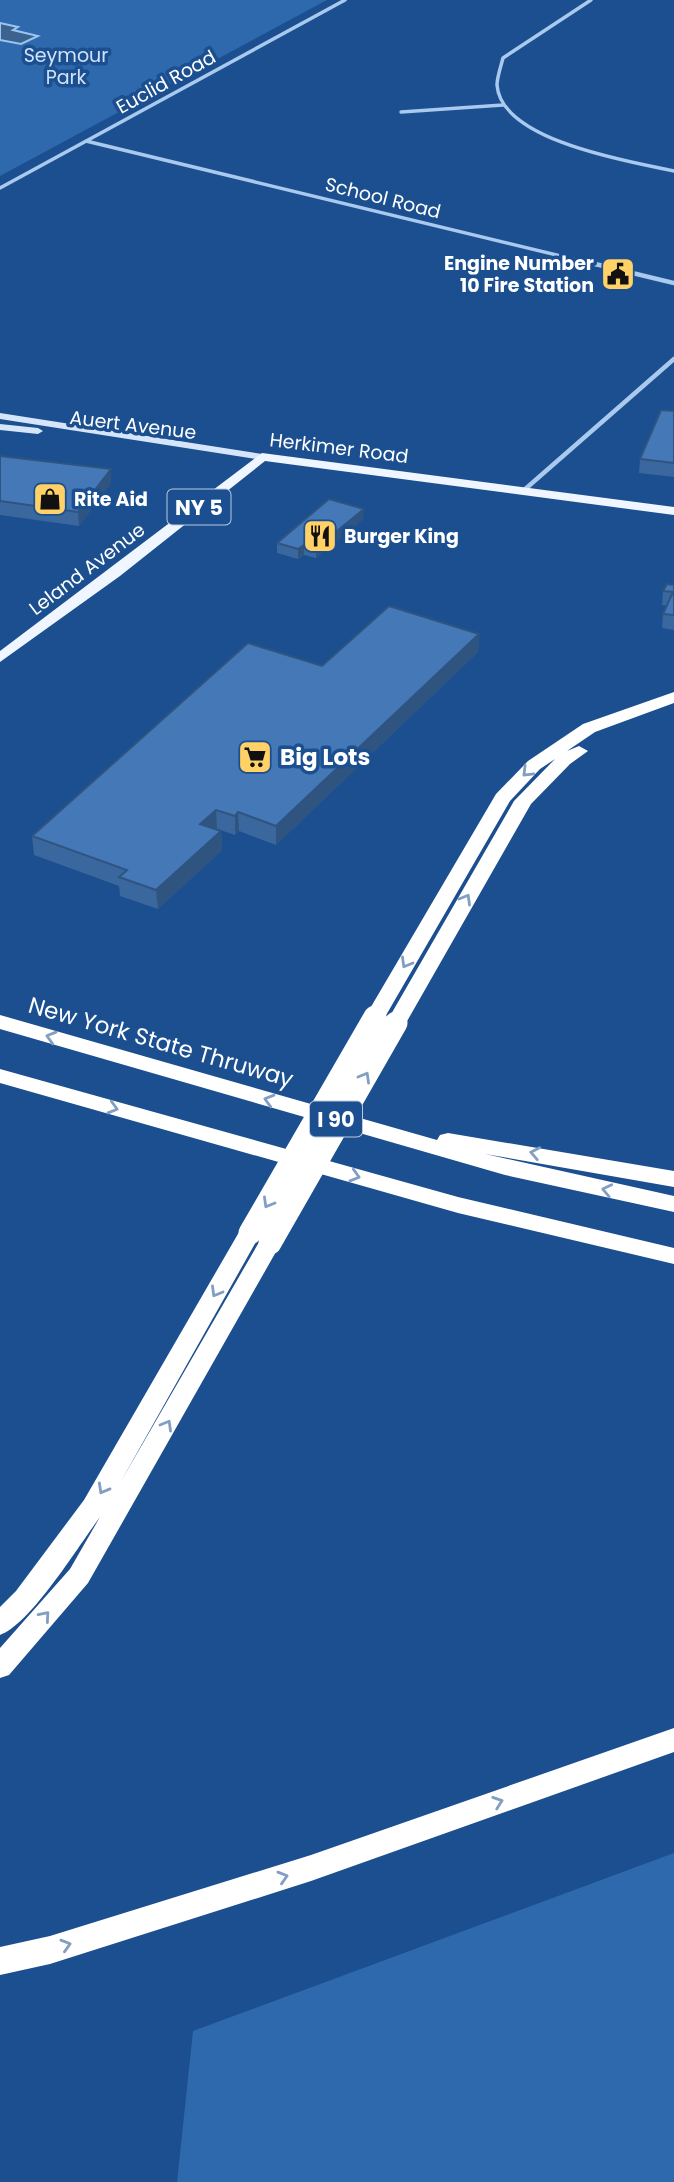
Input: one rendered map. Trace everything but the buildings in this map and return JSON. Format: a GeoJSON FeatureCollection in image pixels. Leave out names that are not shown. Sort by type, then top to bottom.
{"type":"FeatureCollection","features":[{"type":"Feature","properties":{"kind":"highway"},"geometry":{"type":"LineString","coordinates":[[386,1020],[502,798],[534,765],[589,728],[674,697]]}},
{"type":"Feature","properties":{"kind":"highway"},"geometry":{"type":"LineString","coordinates":[[0,1624],[25,1599],[93,1507],[260,1238],[386,1020],[523,801],[564,760],[611,732],[674,708]]}},
{"type":"Feature","properties":{"kind":"highway","name":"New York State Thruway"},"geometry":{"type":"LineString","coordinates":[[0,1022],[505,1167],[674,1204]]}},
{"type":"Feature","properties":{"kind":"highway","name":"I 90"},"geometry":{"type":"LineString","coordinates":[[0,1076],[458,1205],[674,1256]]}},
{"type":"Feature","properties":{"kind":"highway"},"geometry":{"type":"LineString","coordinates":[[379,1132],[495,1146],[674,1179]]}},
{"type":"Feature","properties":{"kind":"highway"},"geometry":{"type":"LineString","coordinates":[[0,1667],[79,1576],[260,1238]]}},
{"type":"Feature","properties":{"kind":"highway"},"geometry":{"type":"LineString","coordinates":[[0,1961],[50,1950],[310,1868],[674,1740]]}},
{"type":"Feature","properties":{"kind":"main road","name":"Herkimer Road"},"geometry":{"type":"LineString","coordinates":[[0,416],[262,457],[674,511]]}},
{"type":"Feature","properties":{"kind":"main road","name":"Auert Avenue"},"geometry":{"type":"LineString","coordinates":[[0,426],[262,457]]}},
{"type":"Feature","properties":{"kind":"main road","name":"Leland Avenue"},"geometry":{"type":"LineString","coordinates":[[0,658],[116,573],[262,457]]}},
{"type":"Feature","properties":{"kind":"street","name":"Euclid Road"},"geometry":{"type":"LineString","coordinates":[[0,187],[345,0]]}},
{"type":"Feature","properties":{"kind":"street"},"geometry":{"type":"LineString","coordinates":[[591,0],[503,58],[495,73],[496,91],[503,105],[530,126],[561,142],[592,153],[674,171]]}},
{"type":"Feature","properties":{"kind":"street"},"geometry":{"type":"LineString","coordinates":[[401,112],[503,105]]}},
{"type":"Feature","properties":{"kind":"street","name":"School Road"},"geometry":{"type":"LineString","coordinates":[[86,141],[674,283]]}},
{"type":"Feature","properties":{"kind":"street"},"geometry":{"type":"LineString","coordinates":[[523,491],[674,359]]}},
{"type":"Feature","properties":{"kind":"green space","name":"Seymour Park"},"geometry":{"type":"Polygon","coordinates":[[[0,0],[327,0],[0,176],[0,0]]]}},
{"type":"Feature","properties":{"kind":"green space"},"geometry":{"type":"Polygon","coordinates":[[[674,1853],[674,2182],[177,2182],[193,2031],[674,1853]]]}},
{"type":"Feature","properties":{"kind":"shaded area"},"geometry":{"type":"Polygon","coordinates":[[[0,23],[18,27],[13,30],[38,36],[21,44],[0,40],[0,23]]]}},
{"type":"Feature","properties":{"kind":"place","name":"Engine Number 10 Fire Station"},"geometry":{"type":"Point","coordinates":[618,274]}},
{"type":"Feature","properties":{"kind":"place","name":"Rite Aid"},"geometry":{"type":"Point","coordinates":[50,499]}},
{"type":"Feature","properties":{"kind":"place","name":"Burger King"},"geometry":{"type":"Point","coordinates":[320,536]}},
{"type":"Feature","properties":{"kind":"place","name":"Big Lots"},"geometry":{"type":"Point","coordinates":[255,757]}}]}
